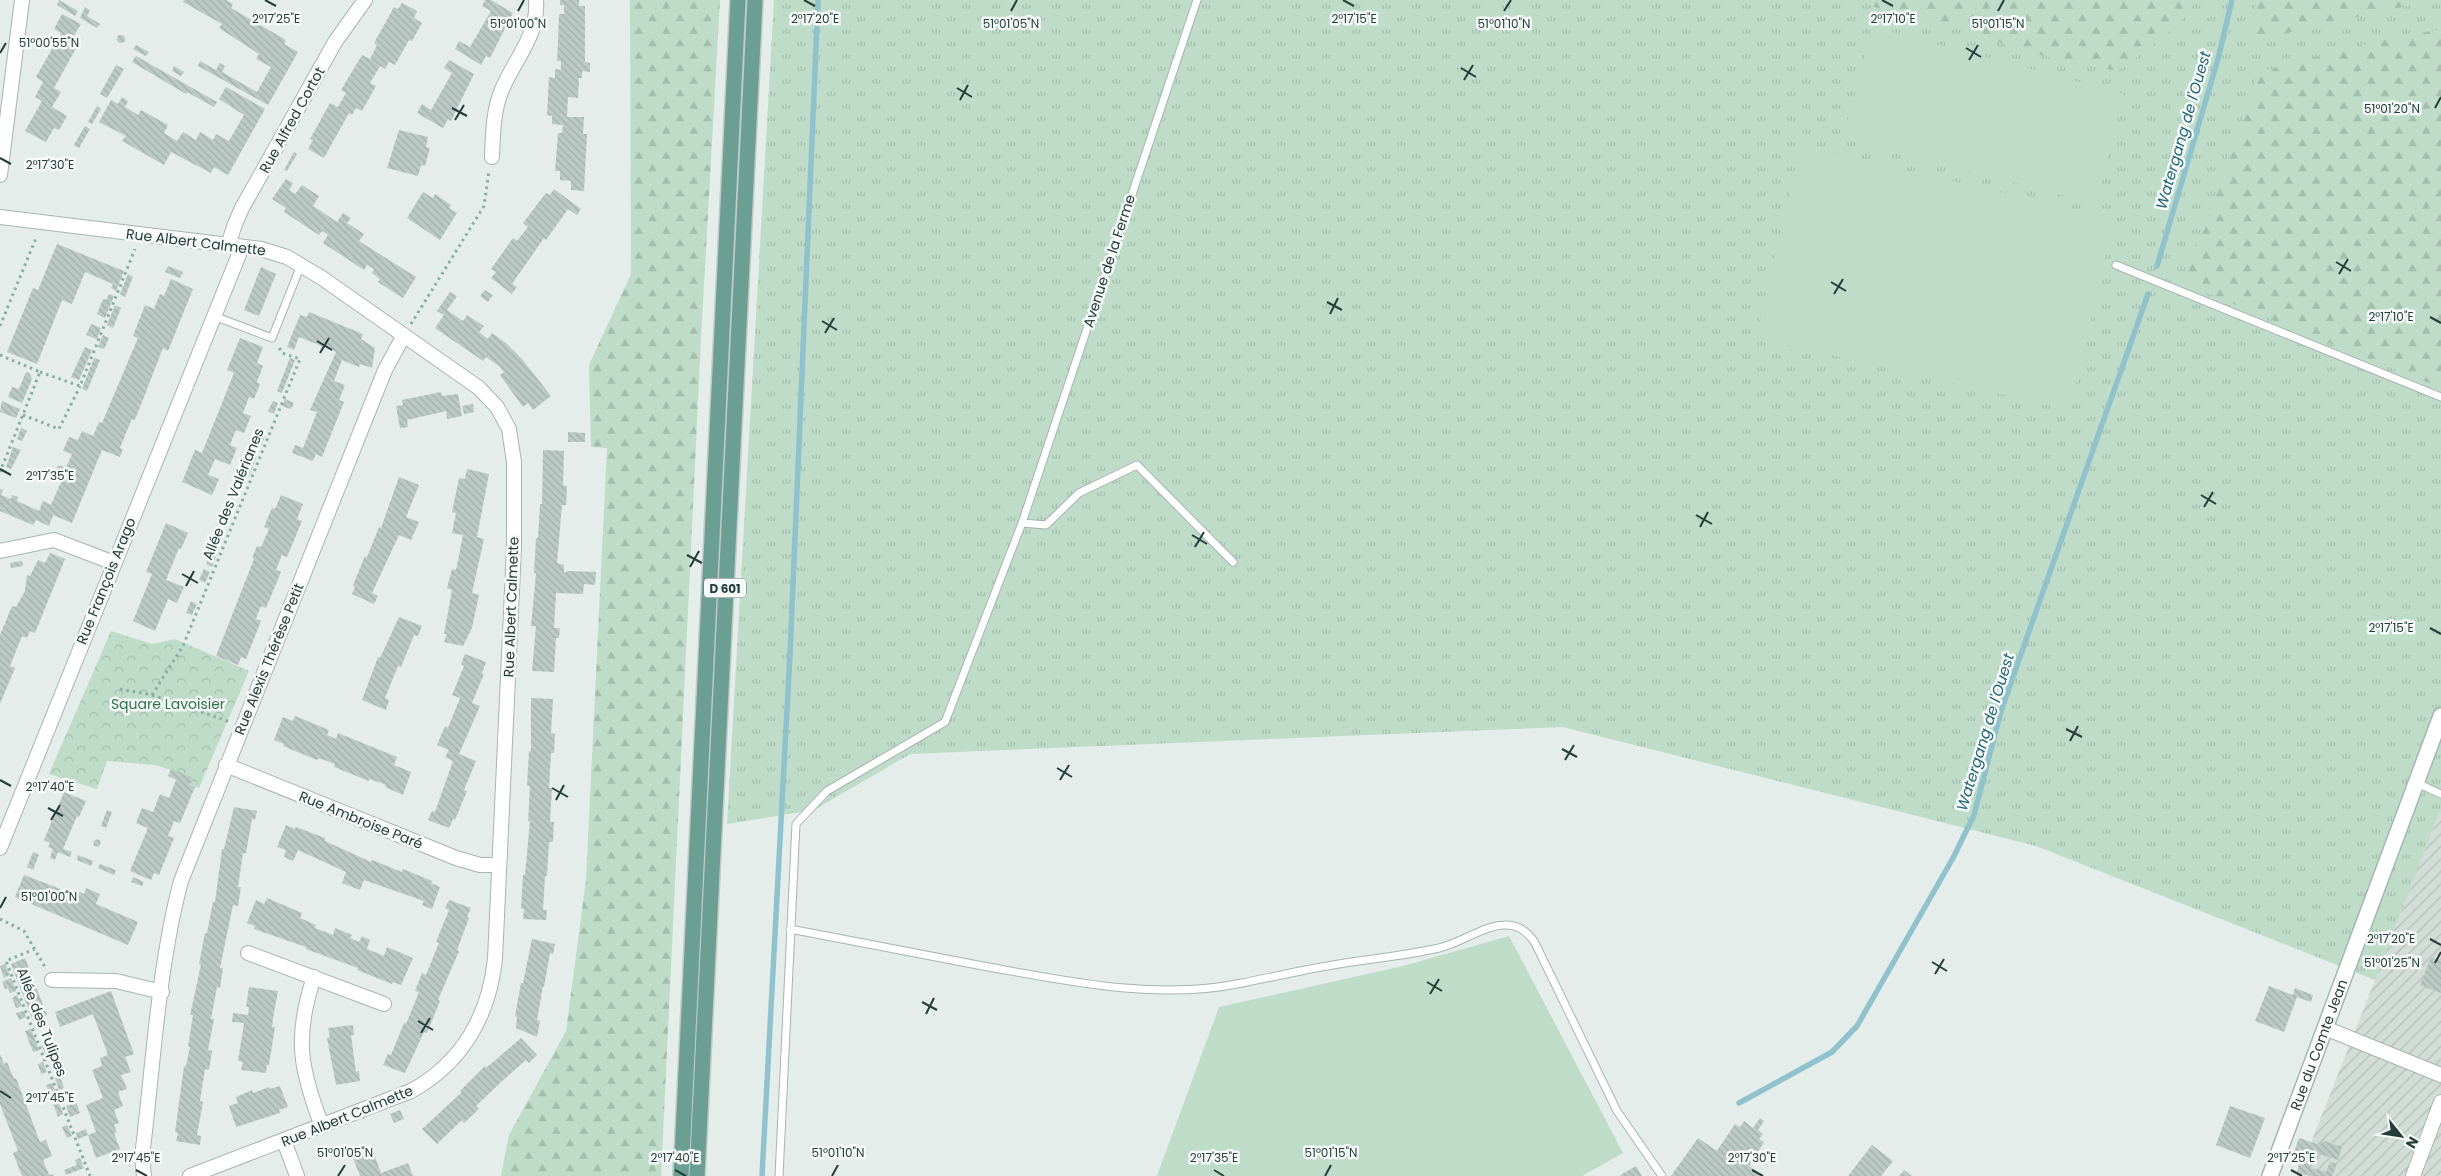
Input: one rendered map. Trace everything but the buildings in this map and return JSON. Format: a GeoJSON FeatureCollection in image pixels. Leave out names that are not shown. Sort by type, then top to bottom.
{"type":"FeatureCollection","features":[{"type":"Feature","properties":{"kind":"main road","name":"D 601"},"geometry":{"type":"LineString","coordinates":[[680,1176],[738,0]]}},
{"type":"Feature","properties":{"kind":"main road","name":"D 601"},"geometry":{"type":"LineString","coordinates":[[697,1176],[754,0]]}},
{"type":"Feature","properties":{"kind":"main road","name":"Rue du Comte Jean"},"geometry":{"type":"LineString","coordinates":[[2270,1176],[2441,716]]}},
{"type":"Feature","properties":{"kind":"street"},"geometry":{"type":"LineString","coordinates":[[0,176],[22,0]]}},
{"type":"Feature","properties":{"kind":"street","name":"Rue Alfred Cortot"},"geometry":{"type":"LineString","coordinates":[[235,246],[235,224],[247,199],[335,42],[365,0]]}},
{"type":"Feature","properties":{"kind":"street"},"geometry":{"type":"LineString","coordinates":[[492,157],[498,102],[504,84],[532,32],[536,14],[536,0]]}},
{"type":"Feature","properties":{"kind":"street","name":"Rue Albert Calmette"},"geometry":{"type":"LineString","coordinates":[[0,217],[276,252],[301,265],[486,394],[506,422],[513,444],[514,547],[499,865],[491,986],[481,1017],[467,1042],[451,1061],[421,1086],[402,1096],[190,1176]]}},
{"type":"Feature","properties":{"kind":"street","name":"Rue François Arago"},"geometry":{"type":"LineString","coordinates":[[0,848],[214,316],[235,246]]}},
{"type":"Feature","properties":{"kind":"street","name":"Rue Alexis Thérèse Petit"},"geometry":{"type":"LineString","coordinates":[[144,1176],[142,1157],[162,992],[171,924],[181,881],[385,370],[404,335]]}},
{"type":"Feature","properties":{"kind":"street"},"geometry":{"type":"LineString","coordinates":[[0,551],[54,540],[114,563]]}},
{"type":"Feature","properties":{"kind":"street","name":"Rue Ambroise Paré"},"geometry":{"type":"LineString","coordinates":[[226,765],[456,858],[480,865],[499,865]]}},
{"type":"Feature","properties":{"kind":"street"},"geometry":{"type":"LineString","coordinates":[[248,952],[384,1004]]}},
{"type":"Feature","properties":{"kind":"street"},"geometry":{"type":"LineString","coordinates":[[314,977],[302,1024],[303,1068],[307,1086],[322,1126]]}},
{"type":"Feature","properties":{"kind":"street"},"geometry":{"type":"LineString","coordinates":[[52,980],[116,982],[162,992]]}},
{"type":"Feature","properties":{"kind":"street"},"geometry":{"type":"LineString","coordinates":[[2325,1028],[2441,1074]]}},
{"type":"Feature","properties":{"kind":"street"},"geometry":{"type":"LineString","coordinates":[[2413,1176],[2441,1102]]}},
{"type":"Feature","properties":{"kind":"street"},"geometry":{"type":"LineString","coordinates":[[284,1141],[297,1176]]}},
{"type":"Feature","properties":{"kind":"lane","name":"Avenue de la Ferme"},"geometry":{"type":"LineString","coordinates":[[779,1176],[796,824],[828,791],[945,722],[1022,523],[1197,0]]}},
{"type":"Feature","properties":{"kind":"lane"},"geometry":{"type":"LineString","coordinates":[[214,316],[272,338],[301,265]]}},
{"type":"Feature","properties":{"kind":"lane"},"geometry":{"type":"LineString","coordinates":[[2116,265],[2441,396]]}},
{"type":"Feature","properties":{"kind":"lane"},"geometry":{"type":"LineString","coordinates":[[1022,523],[1046,524],[1079,493],[1137,465],[1233,562]]}},
{"type":"Feature","properties":{"kind":"lane"},"geometry":{"type":"LineString","coordinates":[[2416,782],[2441,794]]}},
{"type":"Feature","properties":{"kind":"lane"},"geometry":{"type":"LineString","coordinates":[[790,929],[1044,977],[1128,988],[1185,989],[1226,986],[1329,966],[1404,955],[1452,945],[1494,927],[1503,925],[1518,927],[1531,936],[1617,1111],[1642,1150],[1662,1176]]}},
{"type":"Feature","properties":{"kind":"path"},"geometry":{"type":"LineString","coordinates":[[404,335],[484,206],[492,157]]}},
{"type":"Feature","properties":{"kind":"path"},"geometry":{"type":"LineString","coordinates":[[0,326],[36,238],[46,239]]}},
{"type":"Feature","properties":{"kind":"path"},"geometry":{"type":"LineString","coordinates":[[23,415],[59,429],[80,386],[135,248],[125,247]]}},
{"type":"Feature","properties":{"kind":"path","name":"Allée des Valérianes"},"geometry":{"type":"LineString","coordinates":[[152,694],[183,646],[300,360],[282,353],[272,338]]}},
{"type":"Feature","properties":{"kind":"path"},"geometry":{"type":"LineString","coordinates":[[0,355],[80,386]]}},
{"type":"Feature","properties":{"kind":"path"},"geometry":{"type":"LineString","coordinates":[[0,472],[40,372]]}},
{"type":"Feature","properties":{"kind":"path"},"geometry":{"type":"LineString","coordinates":[[120,689],[152,694],[242,727]]}},
{"type":"Feature","properties":{"kind":"path"},"geometry":{"type":"LineString","coordinates":[[0,919],[24,931],[52,980]]}},
{"type":"Feature","properties":{"kind":"path","name":"Allée des Tulipes"},"geometry":{"type":"LineString","coordinates":[[35,949],[6,961],[90,1176]]}},
{"type":"Feature","properties":{"kind":"shaded area"},"geometry":{"type":"Polygon","coordinates":[[[2441,808],[2441,1176],[2298,1176],[2375,980],[2441,808]]]}},
{"type":"Feature","properties":{"kind":"green space"},"geometry":{"type":"Polygon","coordinates":[[[630,0],[720,0],[701,338],[661,1176],[501,1176],[509,1135],[566,1031],[586,880],[607,448],[591,447],[589,365],[631,274],[630,0]]]}},
{"type":"Feature","properties":{"kind":"green space"},"geometry":{"type":"Polygon","coordinates":[[[774,0],[2441,0],[2441,808],[2375,980],[2036,846],[1563,727],[910,754],[814,810],[727,824],[774,0]]]}},
{"type":"Feature","properties":{"kind":"green space"},"geometry":{"type":"Polygon","coordinates":[[[1860,0],[2196,0],[2190,10],[2172,30],[2117,71],[2021,51],[1953,24],[1877,8],[1860,0]]]}},
{"type":"Feature","properties":{"kind":"green space"},"geometry":{"type":"Polygon","coordinates":[[[2257,0],[2433,0],[2273,36],[2251,36],[2251,22],[2257,0]]]}},
{"type":"Feature","properties":{"kind":"green space"},"geometry":{"type":"Polygon","coordinates":[[[1873,27],[2124,94],[2095,204],[1843,137],[1873,27]]]}},
{"type":"Feature","properties":{"kind":"green space"},"geometry":{"type":"Polygon","coordinates":[[[2441,29],[2441,388],[2187,285],[2187,267],[2243,121],[2258,72],[2374,42],[2441,29]]]}},
{"type":"Feature","properties":{"kind":"green space"},"geometry":{"type":"Polygon","coordinates":[[[1801,146],[2114,219],[2070,410],[1756,338],[1801,146]]]}},
{"type":"Feature","properties":{"kind":"green space","name":"Square Lavoisier"},"geometry":{"type":"Polygon","coordinates":[[[111,631],[152,644],[175,639],[249,671],[199,788],[189,785],[192,777],[155,765],[107,761],[97,789],[49,774],[111,631]]]}},
{"type":"Feature","properties":{"kind":"green space"},"geometry":{"type":"Polygon","coordinates":[[[1509,936],[1623,1153],[1582,1176],[1157,1176],[1219,1007],[1403,966],[1509,936]]]}},
{"type":"Feature","properties":{"kind":"waterway"},"geometry":{"type":"LineString","coordinates":[[762,1176],[790,654],[818,0]]}},
{"type":"Feature","properties":{"kind":"waterway","name":"Watergang de l'Ouest"},"geometry":{"type":"LineString","coordinates":[[2157,266],[2218,59],[2232,0]]}},
{"type":"Feature","properties":{"kind":"waterway","name":"Watergang de l'Ouest"},"geometry":{"type":"LineString","coordinates":[[1739,1103],[1832,1052],[1857,1026],[1953,858],[1974,815],[2001,711],[2148,294]]}}]}
